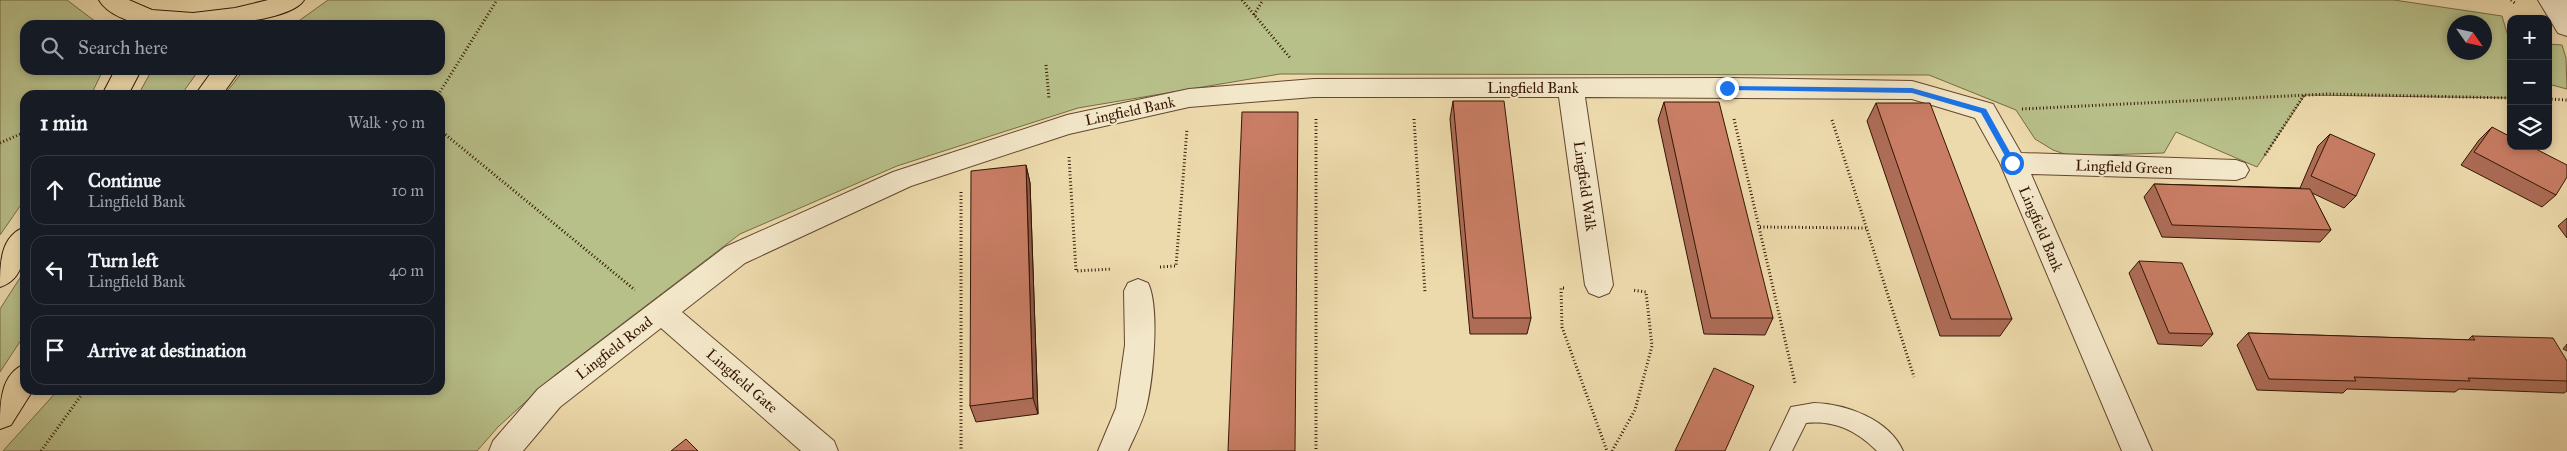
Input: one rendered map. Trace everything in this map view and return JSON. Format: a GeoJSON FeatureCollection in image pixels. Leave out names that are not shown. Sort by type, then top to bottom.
{"type":"FeatureCollection","features":[{"type":"Feature","properties":{"kind":"highway"},"geometry":{"type":"LineString","coordinates":[[111,0],[134,19],[154,20]]}},
{"type":"Feature","properties":{"kind":"highway"},"geometry":{"type":"LineString","coordinates":[[200,20],[225,19],[268,10],[292,0]]}},
{"type":"Feature","properties":{"kind":"highway"},"geometry":{"type":"LineString","coordinates":[[277,20],[299,0]]}},
{"type":"Feature","properties":{"kind":"highway"},"geometry":{"type":"LineString","coordinates":[[118,90],[125,75]]}},
{"type":"Feature","properties":{"kind":"highway"},"geometry":{"type":"LineString","coordinates":[[212,90],[224,75]]}},
{"type":"Feature","properties":{"kind":"highway"},"geometry":{"type":"LineString","coordinates":[[0,276],[20,246]]}},
{"type":"Feature","properties":{"kind":"highway"},"geometry":{"type":"LineString","coordinates":[[0,416],[20,385]]}},
{"type":"Feature","properties":{"kind":"street","name":"Lingfield Bank"},"geometry":{"type":"LineString","coordinates":[[735,255],[902,178],[1067,125],[1189,98],[1314,88],[1912,90],[1984,111],[2012,163],[2137,451]]}},
{"type":"Feature","properties":{"kind":"street","name":"Lingfield Walk"},"geometry":{"type":"LineString","coordinates":[[1571,88],[1599,285]]}},
{"type":"Feature","properties":{"kind":"street","name":"Lingfield Green"},"geometry":{"type":"LineString","coordinates":[[2012,163],[2236,170]]}},
{"type":"Feature","properties":{"kind":"street","name":"Lingfield Road"},"geometry":{"type":"LineString","coordinates":[[504,451],[550,398],[735,255]]}},
{"type":"Feature","properties":{"kind":"street"},"geometry":{"type":"LineString","coordinates":[[1113,451],[1131,408],[1140,345],[1138,279]]}},
{"type":"Feature","properties":{"kind":"street","name":"Lingfield Gate"},"geometry":{"type":"LineString","coordinates":[[662,311],[823,451]]}},
{"type":"Feature","properties":{"kind":"lane"},"geometry":{"type":"LineString","coordinates":[[1781,451],[1799,414],[1821,410],[1843,416],[1874,433],[1892,451]]}},
{"type":"Feature","properties":{"kind":"path"},"geometry":{"type":"LineString","coordinates":[[441,90],[497,0]]}},
{"type":"Feature","properties":{"kind":"path"},"geometry":{"type":"LineString","coordinates":[[1242,0],[1314,88],[1316,451]]}},
{"type":"Feature","properties":{"kind":"path"},"geometry":{"type":"LineString","coordinates":[[1254,14],[1263,0]]}},
{"type":"Feature","properties":{"kind":"path"},"geometry":{"type":"LineString","coordinates":[[2511,0],[2516,4]]}},
{"type":"Feature","properties":{"kind":"path"},"geometry":{"type":"LineString","coordinates":[[1412,88],[1425,293]]}},
{"type":"Feature","properties":{"kind":"path"},"geometry":{"type":"LineString","coordinates":[[1727,88],[1794,369],[1799,414]]}},
{"type":"Feature","properties":{"kind":"path"},"geometry":{"type":"LineString","coordinates":[[1822,89],[1914,377]]}},
{"type":"Feature","properties":{"kind":"path"},"geometry":{"type":"LineString","coordinates":[[1984,111],[2304,95],[2507,98]]}},
{"type":"Feature","properties":{"kind":"path"},"geometry":{"type":"LineString","coordinates":[[2236,170],[2257,167],[2304,95]]}},
{"type":"Feature","properties":{"kind":"path"},"geometry":{"type":"LineString","coordinates":[[1067,125],[1076,271],[1138,279],[1176,266],[1189,98]]}},
{"type":"Feature","properties":{"kind":"path"},"geometry":{"type":"LineString","coordinates":[[2552,99],[2567,100]]}},
{"type":"Feature","properties":{"kind":"path"},"geometry":{"type":"LineString","coordinates":[[0,143],[20,134]]}},
{"type":"Feature","properties":{"kind":"path"},"geometry":{"type":"LineString","coordinates":[[445,134],[662,311]]}},
{"type":"Feature","properties":{"kind":"path"},"geometry":{"type":"LineString","coordinates":[[1760,227],[1866,228]]}},
{"type":"Feature","properties":{"kind":"path"},"geometry":{"type":"LineString","coordinates":[[961,232],[961,451]]}},
{"type":"Feature","properties":{"kind":"path"},"geometry":{"type":"LineString","coordinates":[[1607,451],[1562,327],[1561,288],[1599,285],[1646,292],[1652,346],[1635,410],[1612,451]]}},
{"type":"Feature","properties":{"kind":"path"},"geometry":{"type":"LineString","coordinates":[[41,451],[81,395]]}},
{"type":"Feature","properties":{"kind":"green space"},"geometry":{"type":"Polygon","coordinates":[[[0,0],[67,0],[93,20],[20,20],[20,75],[101,75],[93,90],[20,90],[20,206],[0,235],[0,0]]]}},
{"type":"Feature","properties":{"kind":"green space"},"geometry":{"type":"Polygon","coordinates":[[[328,0],[2394,0],[2502,16],[2507,33],[2507,98],[2305,95],[2257,167],[2176,132],[2164,153],[2070,156],[2053,150],[2035,139],[2016,110],[1929,75],[1280,74],[1078,108],[897,166],[740,234],[555,375],[498,427],[477,451],[3,451],[53,395],[445,395],[445,90],[228,90],[240,75],[445,75],[445,20],[300,20],[328,0]]]}},
{"type":"Feature","properties":{"kind":"green space"},"geometry":{"type":"Polygon","coordinates":[[[2552,44],[2562,45],[2566,58],[2567,89],[2552,85],[2552,44]]]}},
{"type":"Feature","properties":{"kind":"green space"},"geometry":{"type":"Polygon","coordinates":[[[149,75],[195,75],[185,90],[141,90],[149,75]]]}},
{"type":"Feature","properties":{"kind":"green space"},"geometry":{"type":"Polygon","coordinates":[[[20,278],[20,342],[0,372],[0,309],[20,278]]]}},
{"type":"Feature","properties":{"kind":"building"},"geometry":{"type":"Polygon","coordinates":[[[1453,101],[1504,101],[1531,318],[1473,318],[1453,101]]]}},
{"type":"Feature","properties":{"kind":"building"},"geometry":{"type":"Polygon","coordinates":[[[1664,102],[1719,102],[1773,318],[1711,318],[1664,102]]]}},
{"type":"Feature","properties":{"kind":"building"},"geometry":{"type":"Polygon","coordinates":[[[1876,103],[1930,103],[2012,319],[1951,319],[1876,103]]]}},
{"type":"Feature","properties":{"kind":"building"},"geometry":{"type":"Polygon","coordinates":[[[1242,112],[1298,112],[1295,451],[1228,451],[1242,112]]]}},
{"type":"Feature","properties":{"kind":"building"},"geometry":{"type":"Polygon","coordinates":[[[2492,127],[2507,135],[2507,150],[2538,150],[2567,165],[2567,177],[2556,195],[2474,152],[2492,127]]]}},
{"type":"Feature","properties":{"kind":"building"},"geometry":{"type":"Polygon","coordinates":[[[2330,134],[2375,154],[2356,196],[2311,176],[2330,134]]]}},
{"type":"Feature","properties":{"kind":"building"},"geometry":{"type":"Polygon","coordinates":[[[1026,165],[1033,398],[970,406],[971,171],[1026,165]]]}},
{"type":"Feature","properties":{"kind":"building"},"geometry":{"type":"Polygon","coordinates":[[[2154,184],[2310,189],[2331,230],[2172,225],[2154,184]]]}},
{"type":"Feature","properties":{"kind":"building"},"geometry":{"type":"Polygon","coordinates":[[[2139,261],[2182,263],[2213,334],[2169,333],[2139,261]]]}},
{"type":"Feature","properties":{"kind":"building"},"geometry":{"type":"Polygon","coordinates":[[[2248,333],[2475,340],[2472,336],[2553,338],[2567,361],[2567,381],[2468,378],[2470,381],[2354,377],[2356,381],[2269,379],[2248,333]]]}},
{"type":"Feature","properties":{"kind":"building"},"geometry":{"type":"Polygon","coordinates":[[[1714,368],[1754,386],[1725,451],[1675,451],[1714,368]]]}},
{"type":"Feature","properties":{"kind":"building"},"geometry":{"type":"Polygon","coordinates":[[[686,439],[698,451],[671,451],[686,439]]]}},
{"type":"Feature","properties":{"kind":"route"},"geometry":{"type":"LineString","coordinates":[[1727,88],[1912,90],[1984,111],[2012,163]]}}]}
